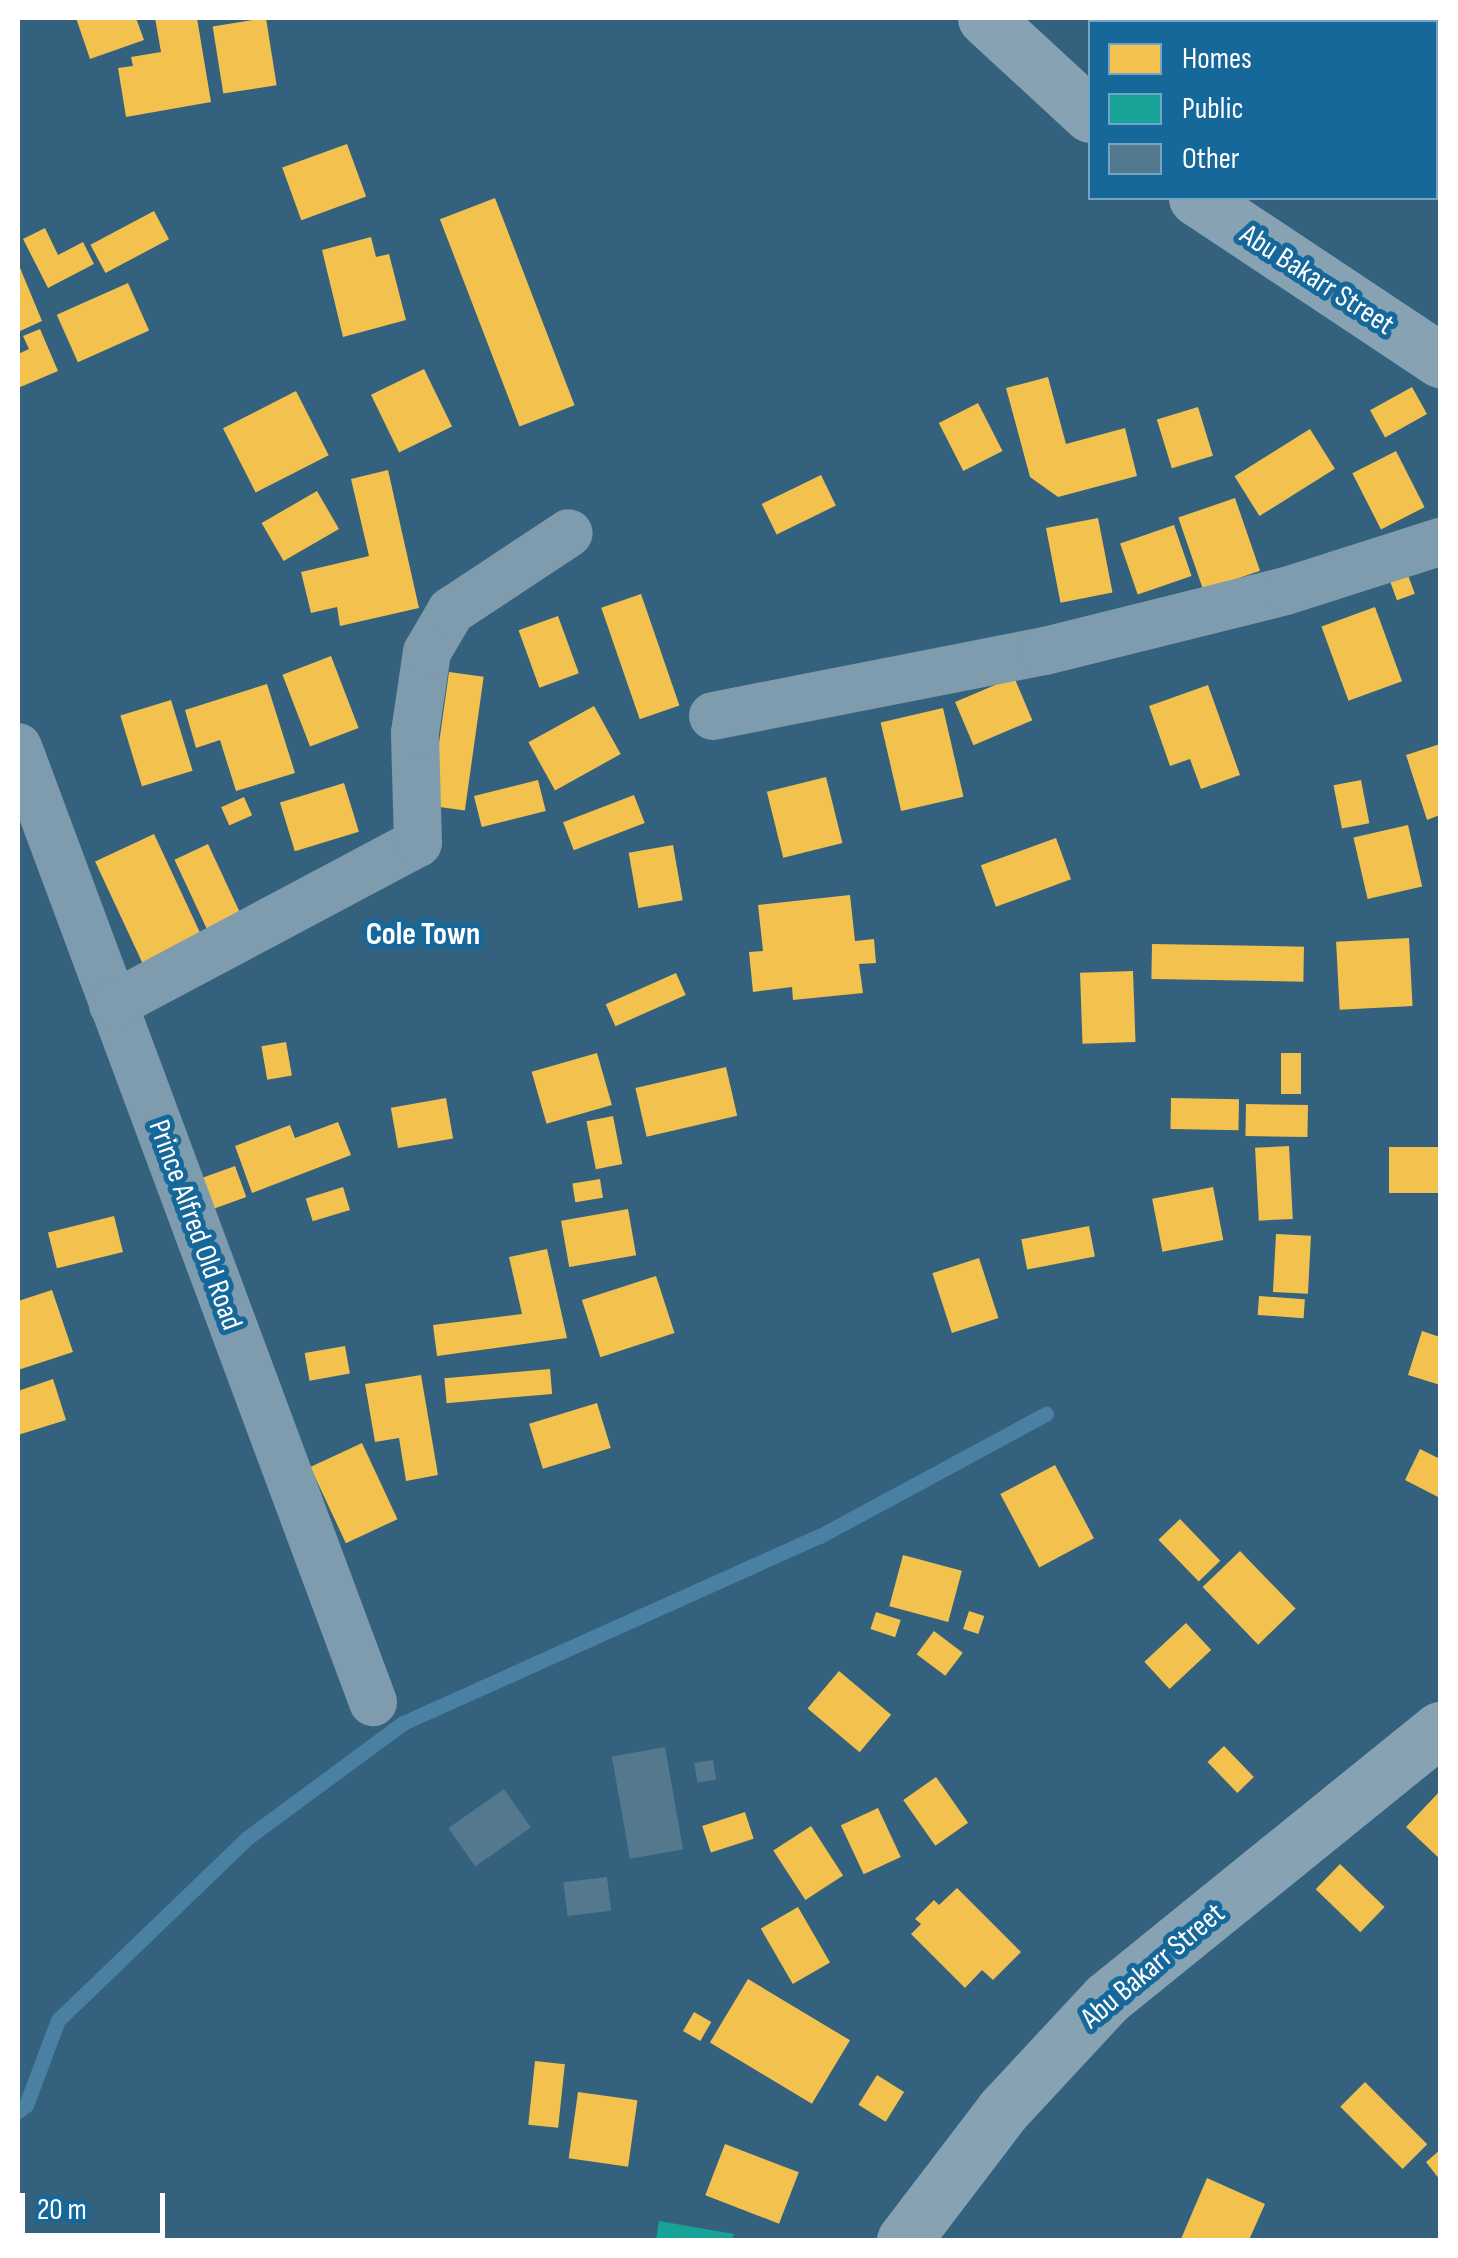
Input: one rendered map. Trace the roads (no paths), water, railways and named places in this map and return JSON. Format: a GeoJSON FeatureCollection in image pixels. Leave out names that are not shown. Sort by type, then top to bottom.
{"type":"FeatureCollection","features":[{"type":"Feature","properties":{"kind":"street"},"geometry":{"type":"LineString","coordinates":[[984,18],[1088,113]]}},
{"type":"Feature","properties":{"kind":"street","name":"Abu Bakarr Street"},"geometry":{"type":"LineString","coordinates":[[1199,200],[1440,360]]}},
{"type":"Feature","properties":{"kind":"street"},"geometry":{"type":"LineString","coordinates":[[113,1005],[418,842],[415,734],[427,652],[451,611],[568,533]]}},
{"type":"Feature","properties":{"kind":"street"},"geometry":{"type":"LineString","coordinates":[[713,716],[1045,651],[1286,590],[1440,542]]}},
{"type":"Feature","properties":{"kind":"street","name":"Prince Alfred Old Road"},"geometry":{"type":"LineString","coordinates":[[18,747],[374,1702]]}},
{"type":"Feature","properties":{"kind":"street","name":"Abu Bakarr Street"},"geometry":{"type":"LineString","coordinates":[[904,2240],[1003,2110],[1106,1999],[1440,1728]]}},
{"type":"Feature","properties":{"kind":"waterway"},"geometry":{"type":"LineString","coordinates":[[18,2111],[26,2105],[58,2020],[247,1838],[403,1723],[820,1536],[1046,1414]]}},
{"type":"Feature","properties":{"kind":"district","name":"Cole Town"},"geometry":{"type":"Point","coordinates":[423,935]}}]}
